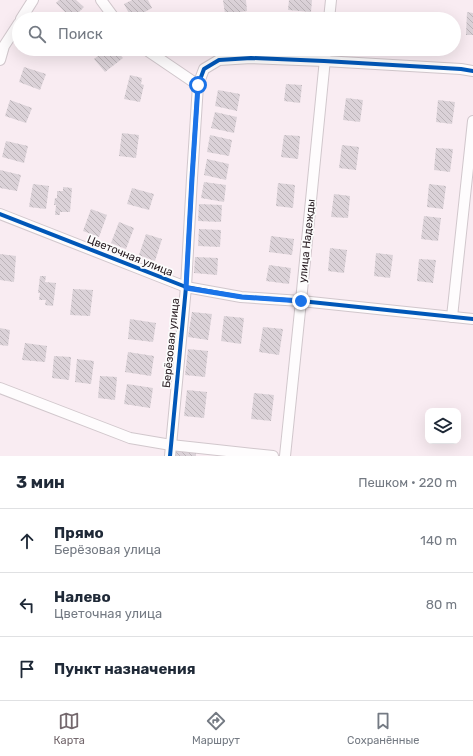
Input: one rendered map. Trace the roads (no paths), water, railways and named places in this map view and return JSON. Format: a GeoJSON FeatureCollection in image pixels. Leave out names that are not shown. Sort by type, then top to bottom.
{"type":"FeatureCollection","features":[{"type":"Feature","properties":{"kind":"street"},"geometry":{"type":"LineString","coordinates":[[26,12],[34,0]]}},
{"type":"Feature","properties":{"kind":"street"},"geometry":{"type":"LineString","coordinates":[[101,0],[110,12]]}},
{"type":"Feature","properties":{"kind":"street"},"geometry":{"type":"LineString","coordinates":[[330,12],[331,0]]}},
{"type":"Feature","properties":{"kind":"street"},"geometry":{"type":"LineString","coordinates":[[0,60],[4,46],[12,34]]}},
{"type":"Feature","properties":{"kind":"street"},"geometry":{"type":"LineString","coordinates":[[155,56],[198,85]]}},
{"type":"Feature","properties":{"kind":"street","name":"улица Надежды"},"geometry":{"type":"LineString","coordinates":[[285,456],[325,56]]}},
{"type":"Feature","properties":{"kind":"street","name":"Берёзовая улица"},"geometry":{"type":"LineString","coordinates":[[170,456],[186,288],[198,85],[204,69],[219,60],[251,58],[461,69],[473,71]]}},
{"type":"Feature","properties":{"kind":"street"},"geometry":{"type":"LineString","coordinates":[[452,317],[473,121]]}},
{"type":"Feature","properties":{"kind":"street","name":"Цветочная улица"},"geometry":{"type":"LineString","coordinates":[[0,214],[186,288],[242,297],[301,301],[473,319]]}},
{"type":"Feature","properties":{"kind":"street"},"geometry":{"type":"LineString","coordinates":[[0,388],[130,438],[171,445],[273,456]]}}]}
